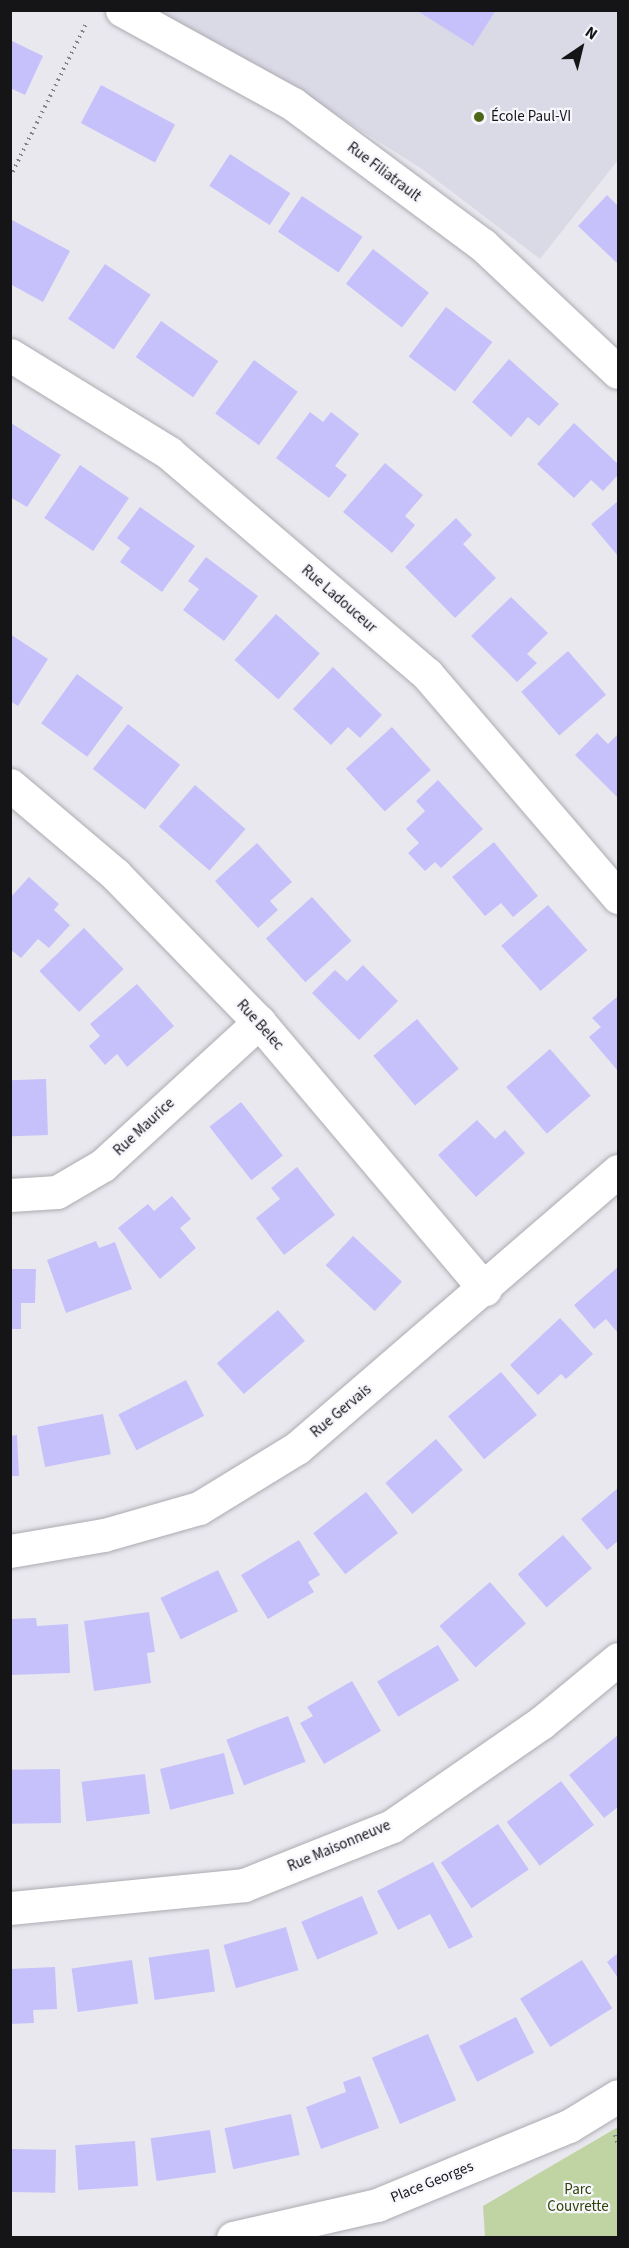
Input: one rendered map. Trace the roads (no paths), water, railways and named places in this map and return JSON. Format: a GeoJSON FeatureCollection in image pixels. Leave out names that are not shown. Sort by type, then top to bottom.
{"type":"FeatureCollection","features":[{"type":"Feature","properties":{"kind":"street","name":"Rue Filiatrault"},"geometry":{"type":"LineString","coordinates":[[122,10],[293,104],[483,245],[618,372]]}},
{"type":"Feature","properties":{"kind":"street","name":"Rue Ladouceur"},"geometry":{"type":"LineString","coordinates":[[10,355],[169,453],[427,674],[618,897]]}},
{"type":"Feature","properties":{"kind":"street","name":"Rue Belec"},"geometry":{"type":"LineString","coordinates":[[10,785],[115,874],[259,1022],[485,1289]]}},
{"type":"Feature","properties":{"kind":"street","name":"Rue Maurice"},"geometry":{"type":"LineString","coordinates":[[10,1196],[57,1192],[103,1165],[259,1022]]}},
{"type":"Feature","properties":{"kind":"street","name":"Rue Gervais"},"geometry":{"type":"LineString","coordinates":[[10,1551],[104,1535],[199,1508],[297,1448],[485,1289],[618,1171]]}},
{"type":"Feature","properties":{"kind":"street","name":"Rue Maisonneuve"},"geometry":{"type":"LineString","coordinates":[[10,1908],[244,1885],[392,1826],[541,1723],[618,1659]]}},
{"type":"Feature","properties":{"kind":"street","name":"Place Georges"},"geometry":{"type":"LineString","coordinates":[[233,2238],[377,2205],[569,2126],[618,2096]]}},
{"type":"Feature","properties":{"kind":"place","name":"École Paul-VI"},"geometry":{"type":"Point","coordinates":[479,117]}},
{"type":"Feature","properties":{"kind":"park label","name":"Parc Couvrette"},"geometry":{"type":"Point","coordinates":[578,2198]}}]}
